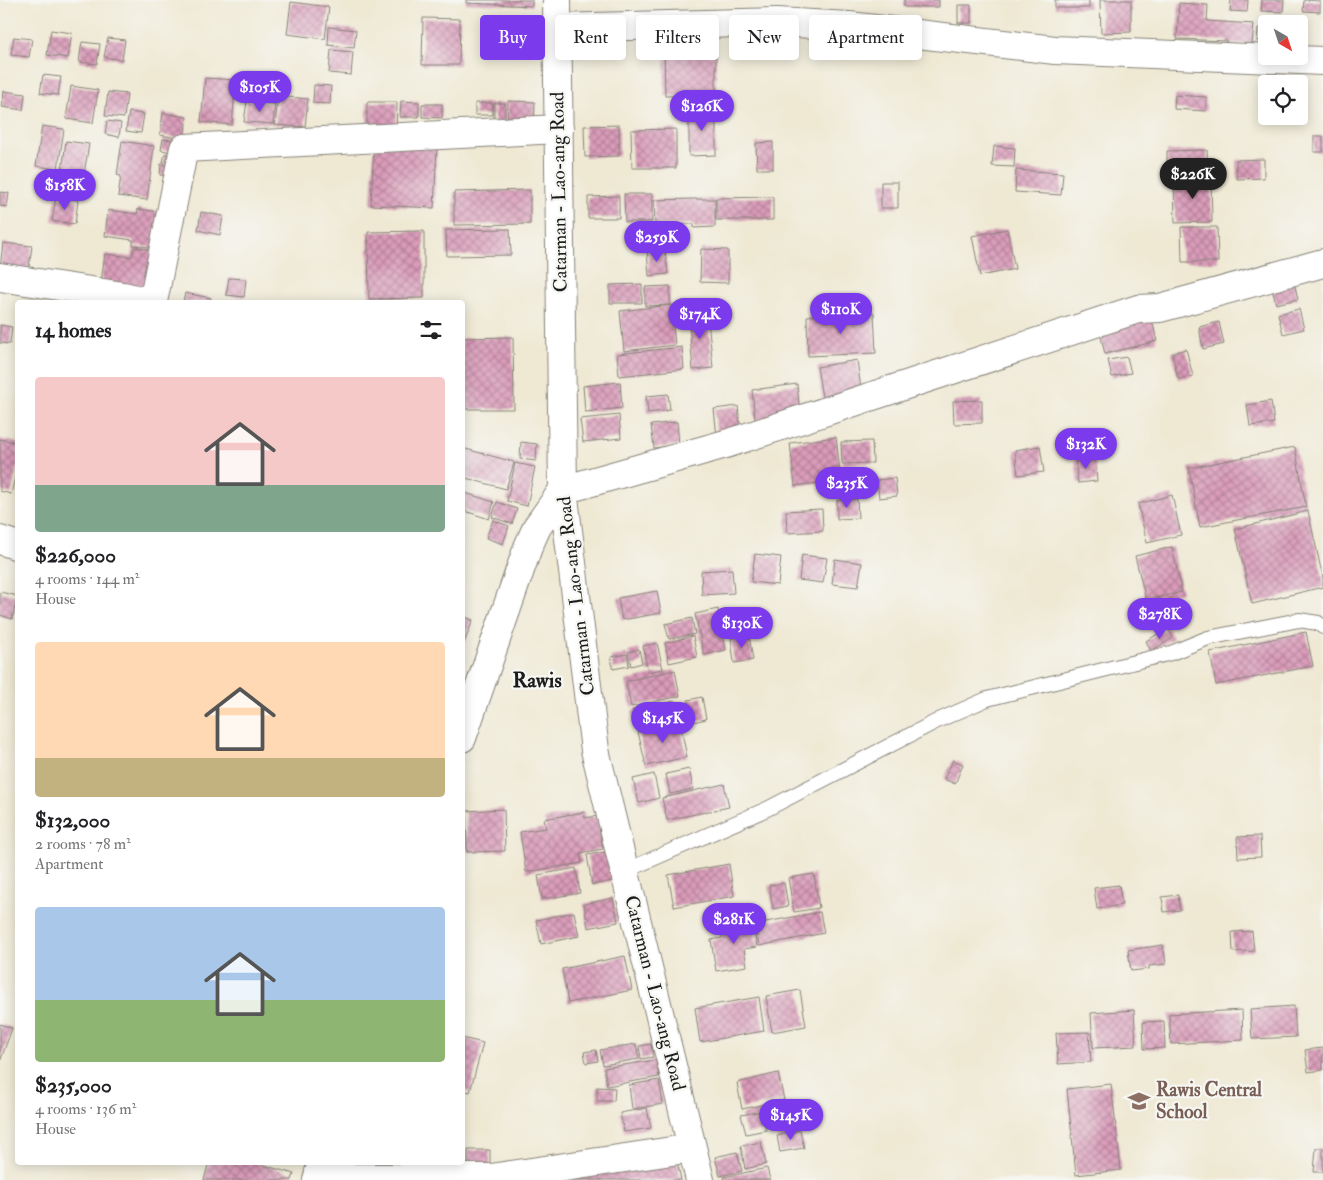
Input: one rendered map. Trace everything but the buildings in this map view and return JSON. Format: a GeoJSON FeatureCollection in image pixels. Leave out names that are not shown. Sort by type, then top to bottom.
{"type":"FeatureCollection","features":[{"type":"Feature","properties":{"kind":"street","name":"Catarman - Lao-ang Road"},"geometry":{"type":"LineString","coordinates":[[557,0],[557,15]]}},
{"type":"Feature","properties":{"kind":"street"},"geometry":{"type":"LineString","coordinates":[[626,26],[777,22],[849,26],[1055,50],[1323,60]]}},
{"type":"Feature","properties":{"kind":"street","name":"Catarman - Lao-ang Road"},"geometry":{"type":"LineString","coordinates":[[558,60],[563,490],[595,750],[700,1180]]}},
{"type":"Feature","properties":{"kind":"street"},"geometry":{"type":"LineString","coordinates":[[153,300],[184,148],[559,129]]}},
{"type":"Feature","properties":{"kind":"street"},"geometry":{"type":"LineString","coordinates":[[465,720],[470,689],[528,547],[538,527],[563,490],[729,443],[1138,309],[1160,308],[1323,263]]}},
{"type":"Feature","properties":{"kind":"street"},"geometry":{"type":"LineString","coordinates":[[0,278],[140,300]]}},
{"type":"Feature","properties":{"kind":"street"},"geometry":{"type":"LineString","coordinates":[[0,540],[15,545]]}},
{"type":"Feature","properties":{"kind":"street"},"geometry":{"type":"LineString","coordinates":[[319,1171],[347,1178],[491,1178],[692,1148]]}},
{"type":"Feature","properties":{"kind":"lane"},"geometry":{"type":"LineString","coordinates":[[625,871],[767,809],[939,720],[987,700],[1171,653],[1208,638],[1299,620],[1318,623],[1323,627]]}},
{"type":"Feature","properties":{"kind":"place","name":"Rawis Central School"},"geometry":{"type":"Point","coordinates":[1139,1101]}},
{"type":"Feature","properties":{"kind":"district","name":"Rawis"},"geometry":{"type":"Point","coordinates":[537,680]}}]}
